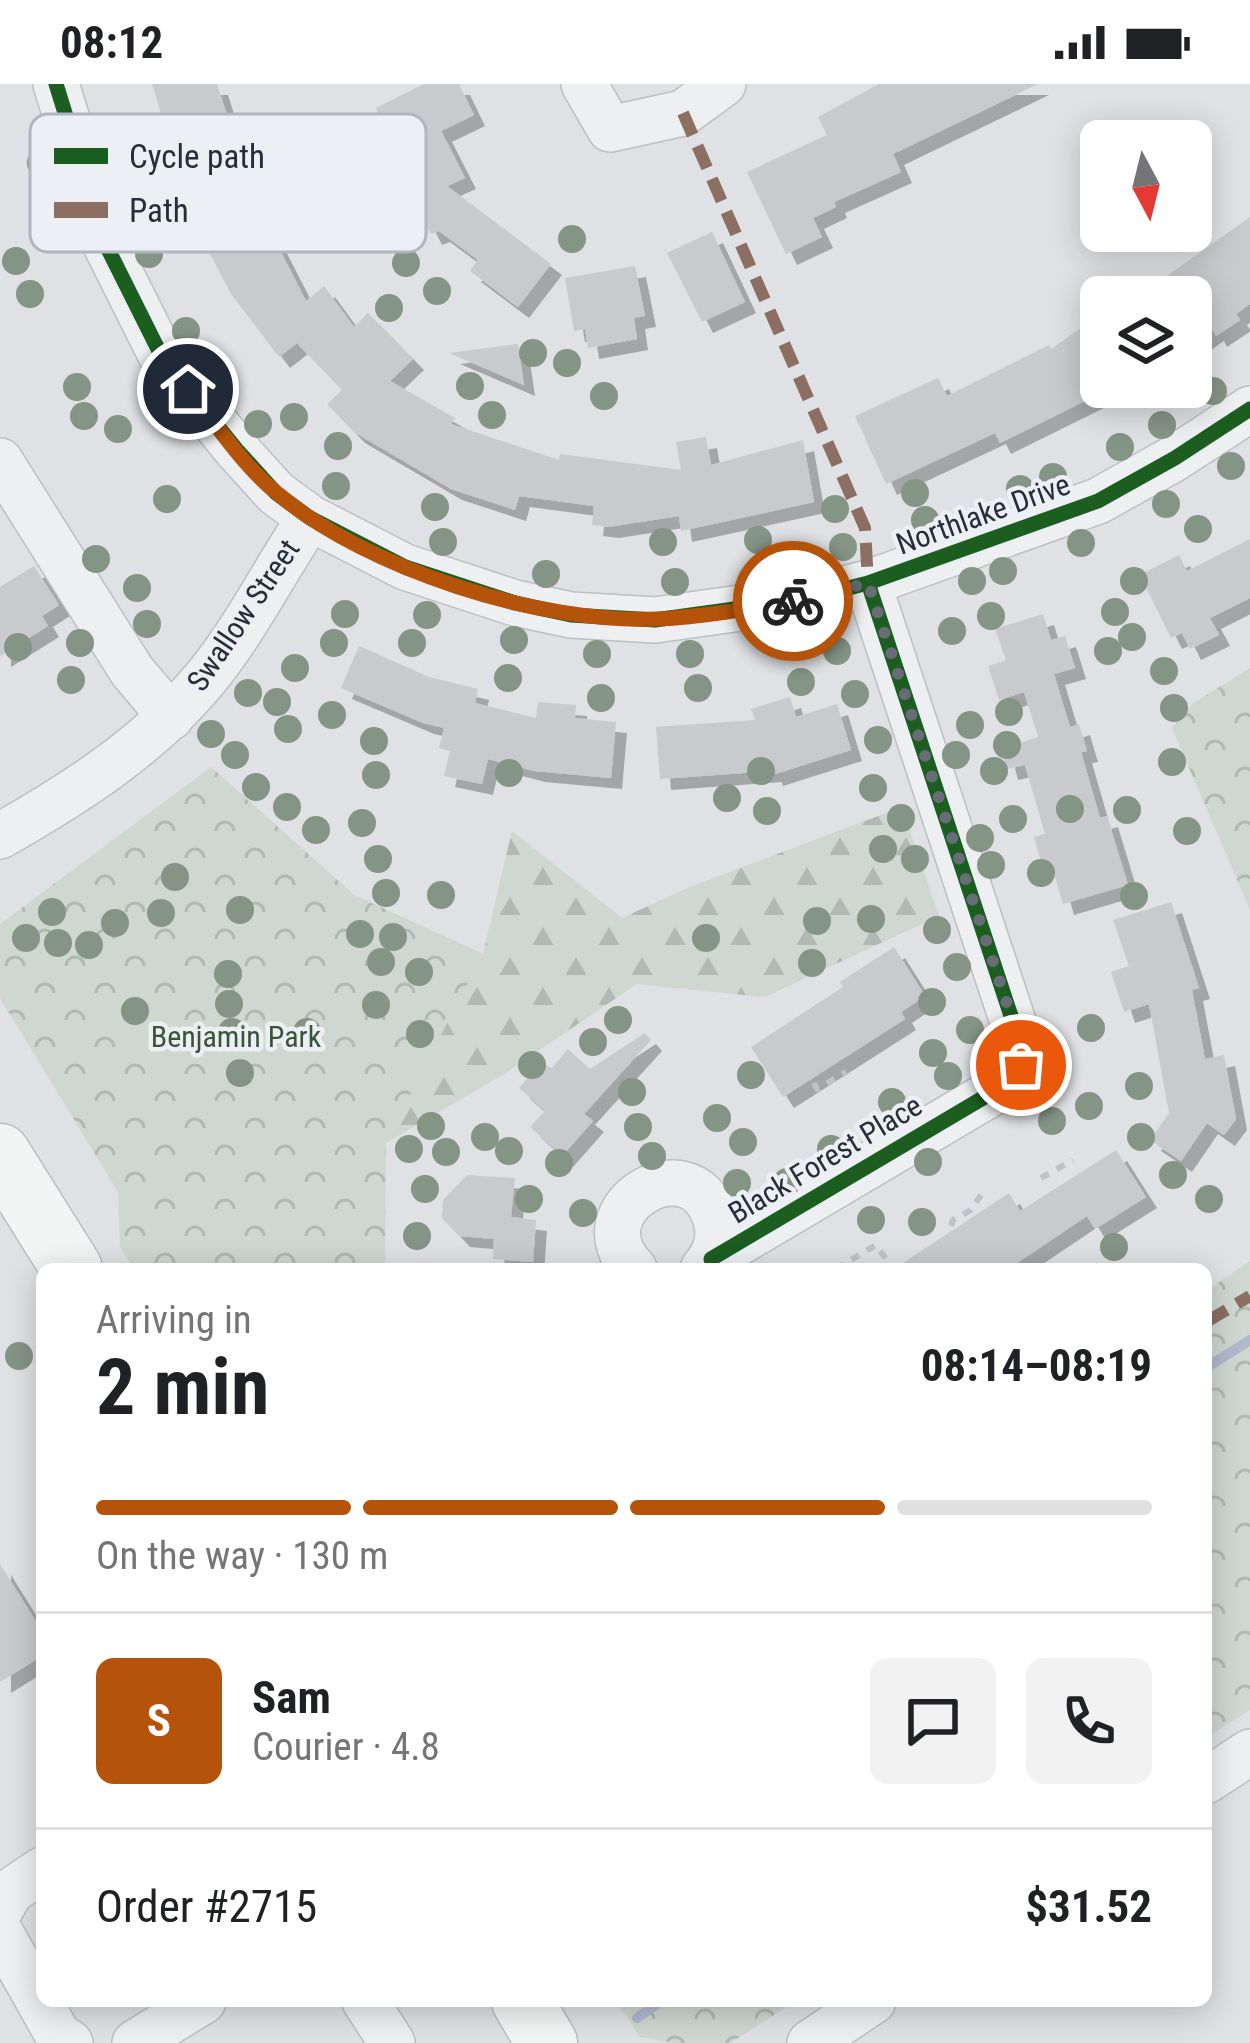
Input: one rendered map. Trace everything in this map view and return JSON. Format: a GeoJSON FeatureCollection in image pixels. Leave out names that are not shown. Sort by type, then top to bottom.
{"type":"FeatureCollection","features":[{"type":"Feature","properties":{"kind":"main road"},"geometry":{"type":"LineString","coordinates":[[0,1154],[68,1263]]}},
{"type":"Feature","properties":{"kind":"main road"},"geometry":{"type":"LineString","coordinates":[[526,2007],[547,2043]]}},
{"type":"Feature","properties":{"kind":"street","name":"Northlake Drive"},"geometry":{"type":"LineString","coordinates":[[56,84],[65,114]]}},
{"type":"Feature","properties":{"kind":"street"},"geometry":{"type":"LineString","coordinates":[[584,84],[610,129],[683,113],[723,84]]}},
{"type":"Feature","properties":{"kind":"street","name":"Northlake Drive"},"geometry":{"type":"LineString","coordinates":[[110,252],[164,359],[276,493],[310,518],[405,568],[515,603],[571,615],[655,620],[723,613],[868,583],[1098,501],[1250,409]]}},
{"type":"Feature","properties":{"kind":"street"},"geometry":{"type":"LineString","coordinates":[[0,461],[132,671],[171,717]]}},
{"type":"Feature","properties":{"kind":"street","name":"Swallow Street"},"geometry":{"type":"LineString","coordinates":[[0,836],[101,774],[171,717],[206,677],[310,518]]}},
{"type":"Feature","properties":{"kind":"street","name":"Black Forest Place"},"geometry":{"type":"LineString","coordinates":[[709,1263],[1010,1082],[1022,1063],[1015,1028],[868,583]]}},
{"type":"Feature","properties":{"kind":"street","name":"Black Forest Place"},"geometry":{"type":"LineString","coordinates":[[630,1263],[622,1253],[621,1216],[641,1190],[678,1184],[691,1188],[711,1206],[718,1223],[718,1240],[707,1263]]}},
{"type":"Feature","properties":{"kind":"street"},"geometry":{"type":"LineString","coordinates":[[1212,1777],[1250,1752]]}},
{"type":"Feature","properties":{"kind":"street"},"geometry":{"type":"LineString","coordinates":[[0,1910],[11,1891],[36,1874]]}},
{"type":"Feature","properties":{"kind":"street"},"geometry":{"type":"LineString","coordinates":[[0,1932],[36,1997]]}},
{"type":"Feature","properties":{"kind":"street"},"geometry":{"type":"LineString","coordinates":[[42,2007],[58,2036],[70,2043]]}},
{"type":"Feature","properties":{"kind":"street"},"geometry":{"type":"LineString","coordinates":[[135,2043],[193,2007]]}},
{"type":"Feature","properties":{"kind":"street"},"geometry":{"type":"LineString","coordinates":[[369,2007],[392,2043]]}},
{"type":"Feature","properties":{"kind":"street"},"geometry":{"type":"LineString","coordinates":[[810,2043],[864,2007]]}},
{"type":"Feature","properties":{"kind":"path"},"geometry":{"type":"LineString","coordinates":[[814,1083],[817,1089],[846,1072]]}},
{"type":"Feature","properties":{"kind":"path"},"geometry":{"type":"LineString","coordinates":[[1041,1178],[1073,1160]]}},
{"type":"Feature","properties":{"kind":"path"},"geometry":{"type":"LineString","coordinates":[[951,1226],[981,1195]]}},
{"type":"Feature","properties":{"kind":"path"},"geometry":{"type":"LineString","coordinates":[[846,1263],[876,1246],[886,1259]]}},
{"type":"Feature","properties":{"kind":"green space"},"geometry":{"type":"Polygon","coordinates":[[[1250,668],[1250,910],[1172,728],[1192,704],[1250,668]]]}},
{"type":"Feature","properties":{"kind":"green space"},"geometry":{"type":"Polygon","coordinates":[[[211,767],[354,895],[483,954],[512,831],[622,918],[692,886],[902,807],[939,916],[765,997],[637,984],[504,1074],[386,1143],[385,1263],[380,1263],[196,1059],[211,767]]]}},
{"type":"Feature","properties":{"kind":"green space","name":"Benjamin Park"},"geometry":{"type":"Polygon","coordinates":[[[211,767],[354,895],[483,954],[385,1143],[385,1263],[130,1263],[120,1247],[118,1192],[0,998],[0,924],[211,767]]]}},
{"type":"Feature","properties":{"kind":"green space"},"geometry":{"type":"Polygon","coordinates":[[[1250,1261],[1250,1710],[1212,1734],[1212,1287],[1250,1261]]]}},
{"type":"Feature","properties":{"kind":"green space"},"geometry":{"type":"Polygon","coordinates":[[[620,2007],[787,2007],[730,2043],[674,2043],[640,2037],[620,2007]]]}},
{"type":"Feature","properties":{"kind":"building"},"geometry":{"type":"Polygon","coordinates":[[[152,84],[217,84],[226,114],[161,114],[152,84]]]}},
{"type":"Feature","properties":{"kind":"building"},"geometry":{"type":"Polygon","coordinates":[[[424,84],[459,84],[474,115],[441,131],[465,178],[447,186],[551,264],[518,307],[470,271],[478,260],[439,231],[431,234],[426,224],[426,114],[379,114],[376,108],[424,84]]]}},
{"type":"Feature","properties":{"kind":"building"},"geometry":{"type":"Polygon","coordinates":[[[879,84],[1038,84],[893,154],[901,172],[834,202],[836,207],[813,218],[822,237],[786,254],[747,172],[827,135],[818,117],[879,84]]]}},
{"type":"Feature","properties":{"kind":"building"},"geometry":{"type":"Polygon","coordinates":[[[1250,217],[1250,304],[1236,314],[1240,320],[1216,336],[1212,331],[1212,276],[1167,276],[1201,252],[1212,252],[1212,244],[1250,217]]]}},
{"type":"Feature","properties":{"kind":"building"},"geometry":{"type":"Polygon","coordinates":[[[712,232],[745,302],[702,322],[667,253],[712,232]]]}},
{"type":"Feature","properties":{"kind":"building"},"geometry":{"type":"Polygon","coordinates":[[[209,252],[281,252],[306,301],[324,286],[354,327],[368,313],[413,359],[390,381],[455,418],[451,424],[559,460],[560,454],[681,470],[676,442],[706,437],[711,465],[803,440],[814,502],[681,531],[679,516],[608,527],[592,525],[594,506],[519,496],[515,510],[451,489],[354,432],[327,404],[342,390],[297,343],[279,357],[231,294],[209,252]]]}},
{"type":"Feature","properties":{"kind":"building"},"geometry":{"type":"Polygon","coordinates":[[[635,266],[645,316],[634,318],[637,339],[588,348],[585,329],[574,331],[565,278],[635,266]]]}},
{"type":"Feature","properties":{"kind":"building"},"geometry":{"type":"Polygon","coordinates":[[[1080,329],[1080,403],[1000,443],[995,433],[886,484],[855,416],[938,378],[947,396],[1049,345],[1051,349],[1080,329]]]}},
{"type":"Feature","properties":{"kind":"building"},"geometry":{"type":"Polygon","coordinates":[[[518,344],[524,385],[449,353],[518,344]]]}},
{"type":"Feature","properties":{"kind":"building"},"geometry":{"type":"Polygon","coordinates":[[[1250,539],[1250,598],[1210,618],[1219,635],[1190,649],[1182,633],[1171,638],[1140,575],[1179,555],[1187,571],[1250,539]]]}},
{"type":"Feature","properties":{"kind":"building"},"geometry":{"type":"Polygon","coordinates":[[[34,566],[59,605],[42,616],[48,626],[0,656],[0,587],[34,566]]]}},
{"type":"Feature","properties":{"kind":"building"},"geometry":{"type":"Polygon","coordinates":[[[1043,614],[1051,640],[1065,636],[1075,668],[1054,674],[1070,727],[1079,724],[1087,751],[1081,752],[1100,818],[1107,816],[1128,885],[1063,904],[1051,862],[1042,865],[1034,837],[1045,834],[1025,765],[1007,769],[1002,749],[1038,737],[1024,692],[999,700],[988,666],[1006,660],[995,629],[1043,614]]]}},
{"type":"Feature","properties":{"kind":"building"},"geometry":{"type":"Polygon","coordinates":[[[359,646],[429,677],[478,689],[475,703],[536,718],[538,702],[576,705],[575,718],[616,722],[611,778],[534,771],[488,759],[482,784],[444,776],[450,751],[439,748],[444,728],[341,688],[359,646]]]}},
{"type":"Feature","properties":{"kind":"building"},"geometry":{"type":"Polygon","coordinates":[[[790,697],[796,717],[837,704],[851,750],[772,775],[771,771],[660,779],[656,727],[755,720],[751,709],[790,697]]]}},
{"type":"Feature","properties":{"kind":"building"},"geometry":{"type":"Polygon","coordinates":[[[1171,902],[1199,988],[1192,990],[1205,1059],[1224,1055],[1236,1119],[1224,1135],[1207,1123],[1181,1161],[1150,1140],[1169,1113],[1149,1004],[1124,1012],[1111,972],[1129,966],[1113,920],[1171,902]]]}},
{"type":"Feature","properties":{"kind":"building"},"geometry":{"type":"Polygon","coordinates":[[[894,947],[925,996],[901,1012],[905,1019],[783,1097],[751,1047],[894,947]]]}},
{"type":"Feature","properties":{"kind":"building"},"geometry":{"type":"Polygon","coordinates":[[[645,1033],[651,1040],[584,1114],[593,1121],[562,1156],[530,1127],[545,1111],[519,1088],[541,1063],[552,1068],[568,1049],[590,1069],[645,1033]]]}},
{"type":"Feature","properties":{"kind":"building"},"geometry":{"type":"Polygon","coordinates":[[[1116,1150],[1146,1197],[1095,1229],[1087,1216],[1017,1263],[903,1263],[1009,1193],[1020,1211],[1116,1150]]]}},
{"type":"Feature","properties":{"kind":"building"},"geometry":{"type":"Polygon","coordinates":[[[467,1175],[515,1178],[511,1217],[536,1220],[533,1262],[493,1259],[494,1239],[459,1236],[442,1218],[443,1200],[467,1175]]]}},
{"type":"Feature","properties":{"kind":"building"},"geometry":{"type":"Polygon","coordinates":[[[0,1564],[36,1621],[36,1660],[0,1682],[0,1564]]]}},
{"type":"Feature","properties":{"kind":"waterway"},"geometry":{"type":"LineString","coordinates":[[1212,1364],[1250,1340]]}},
{"type":"Feature","properties":{"kind":"waterway"},"geometry":{"type":"LineString","coordinates":[[637,2018],[653,2007]]}},
{"type":"Feature","properties":{"kind":"marked path"},"geometry":{"type":"LineString","coordinates":[[683,113],[865,528],[868,583]]}},
{"type":"Feature","properties":{"kind":"marked path"},"geometry":{"type":"LineString","coordinates":[[1212,1318],[1250,1296]]}},
{"type":"Feature","properties":{"kind":"cycle path"},"geometry":{"type":"LineString","coordinates":[[56,84],[65,114]]}},
{"type":"Feature","properties":{"kind":"cycle path"},"geometry":{"type":"LineString","coordinates":[[110,252],[163,359],[276,493],[310,518],[405,567],[515,603],[571,615],[655,620],[806,599],[868,583],[1098,501],[1250,409]]}},
{"type":"Feature","properties":{"kind":"cycle path"},"geometry":{"type":"LineString","coordinates":[[711,1259],[1010,1082],[1022,1063],[1015,1028],[868,583]]}},
{"type":"Feature","properties":{"kind":"way so far"},"geometry":{"type":"LineString","coordinates":[[793,601],[868,583],[1015,1028],[1021,1065]]}},
{"type":"Feature","properties":{"kind":"route"},"geometry":{"type":"LineString","coordinates":[[188,389],[276,493],[310,518],[405,568],[515,603],[589,616],[655,620],[793,601]]}}]}
